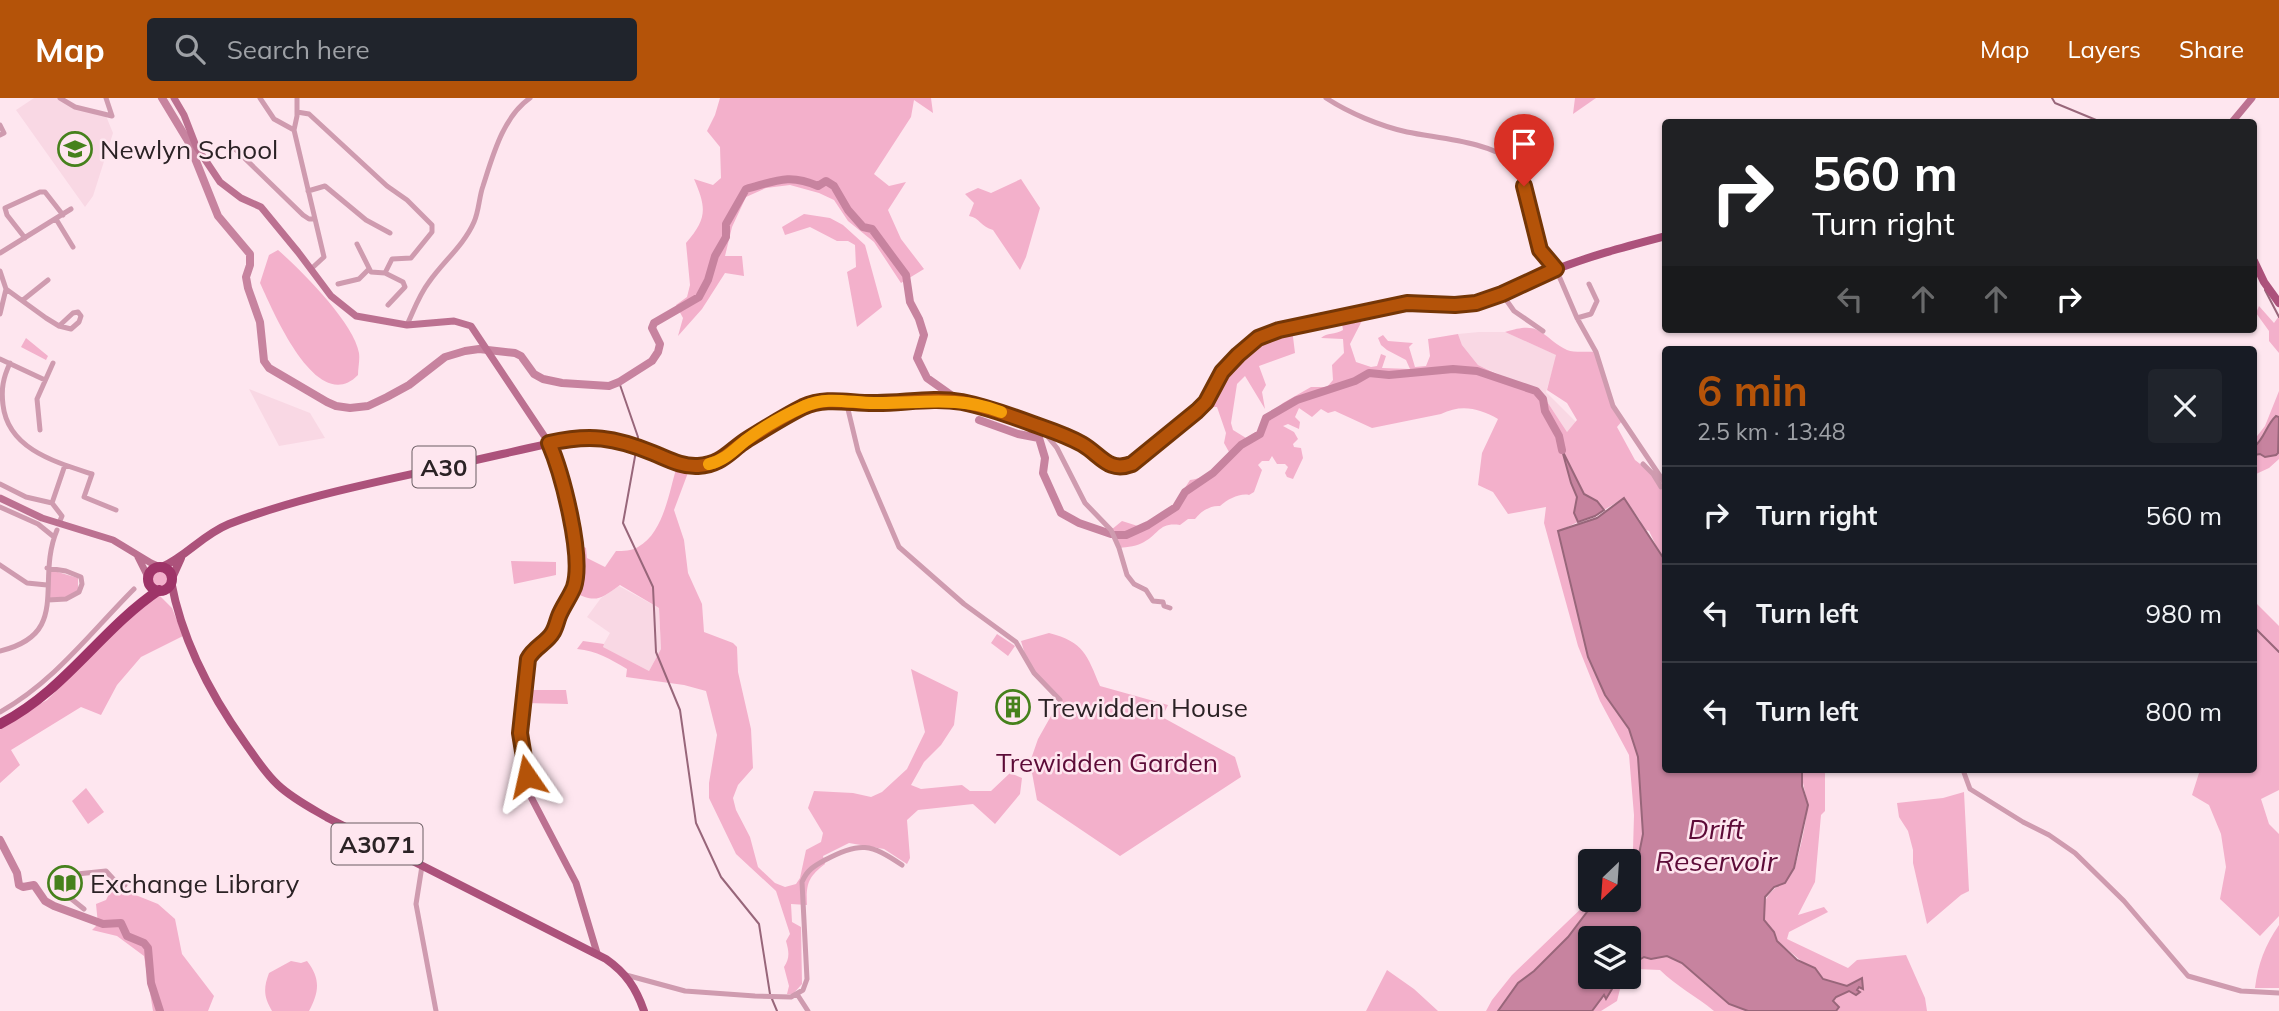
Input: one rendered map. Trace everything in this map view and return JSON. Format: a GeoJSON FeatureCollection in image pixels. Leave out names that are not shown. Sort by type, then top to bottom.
{"type":"FeatureCollection","features":[{"type":"Feature","properties":{"kind":"highway"},"geometry":{"type":"LineString","coordinates":[[0,724],[65,679],[139,604],[168,587],[171,580],[169,571],[161,567],[151,570],[139,604]]}},
{"type":"Feature","properties":{"kind":"highway"},"geometry":{"type":"LineString","coordinates":[[148,579],[153,588],[160,590]]}},
{"type":"Feature","properties":{"kind":"main road"},"geometry":{"type":"LineString","coordinates":[[174,98],[196,146],[220,182],[241,198],[261,207],[331,296],[356,316],[407,325],[454,321],[471,326],[549,443],[558,464],[573,530],[576,568],[574,586],[554,631],[534,649],[528,659],[520,733],[531,797],[576,883],[597,953]]}},
{"type":"Feature","properties":{"kind":"main road"},"geometry":{"type":"LineString","coordinates":[[2234,119],[2252,98]]}},
{"type":"Feature","properties":{"kind":"main road","name":"A30"},"geometry":{"type":"LineString","coordinates":[[161,567],[216,530],[301,500],[575,438],[597,436],[636,447],[685,466],[712,464],[727,457],[746,440],[805,406],[817,402],[951,401],[990,408],[1063,434],[1114,467],[1122,468],[1132,464],[1197,411],[1206,402],[1222,372],[1258,338],[1279,330],[1391,306],[1414,303],[1476,303],[1556,269],[1662,237]]}},
{"type":"Feature","properties":{"kind":"main road"},"geometry":{"type":"LineString","coordinates":[[2257,267],[2279,303]]}},
{"type":"Feature","properties":{"kind":"main road"},"geometry":{"type":"LineString","coordinates":[[0,498],[58,527],[113,540],[161,567]]}},
{"type":"Feature","properties":{"kind":"main road","name":"A30"},"geometry":{"type":"LineString","coordinates":[[171,580],[182,555]]}},
{"type":"Feature","properties":{"kind":"main road"},"geometry":{"type":"LineString","coordinates":[[138,556],[148,579]]}},
{"type":"Feature","properties":{"kind":"main road","name":"A3071"},"geometry":{"type":"LineString","coordinates":[[171,580],[177,607],[197,664],[214,698],[276,784],[328,818],[597,953],[626,975],[638,993],[644,1011]]}},
{"type":"Feature","properties":{"kind":"main road","name":"A3071"},"geometry":{"type":"LineString","coordinates":[[160,590],[177,607]]}},
{"type":"Feature","properties":{"kind":"street"},"geometry":{"type":"LineString","coordinates":[[60,98],[75,107],[112,116],[106,98]]}},
{"type":"Feature","properties":{"kind":"street"},"geometry":{"type":"LineString","coordinates":[[260,98],[274,119],[294,130]]}},
{"type":"Feature","properties":{"kind":"street"},"geometry":{"type":"LineString","coordinates":[[297,98],[294,130],[324,257],[311,269]]}},
{"type":"Feature","properties":{"kind":"street"},"geometry":{"type":"LineString","coordinates":[[407,325],[430,281],[449,261],[474,222],[483,186],[508,119],[530,98]]}},
{"type":"Feature","properties":{"kind":"street"},"geometry":{"type":"LineString","coordinates":[[1326,98],[1349,111],[1402,131],[1491,150],[1514,160],[1531,209],[1540,250],[1556,269],[1577,318],[1596,352],[1613,406],[1662,480]]}},
{"type":"Feature","properties":{"kind":"street"},"geometry":{"type":"LineString","coordinates":[[297,112],[309,114],[432,225],[432,232],[411,258],[392,259],[385,273]]}},
{"type":"Feature","properties":{"kind":"street"},"geometry":{"type":"LineString","coordinates":[[0,125],[2,134]]}},
{"type":"Feature","properties":{"kind":"street"},"geometry":{"type":"LineString","coordinates":[[232,146],[303,215],[315,219]]}},
{"type":"Feature","properties":{"kind":"street"},"geometry":{"type":"LineString","coordinates":[[308,191],[325,186],[366,220],[390,233]]}},
{"type":"Feature","properties":{"kind":"street"},"geometry":{"type":"LineString","coordinates":[[25,238],[2,207],[45,192],[63,215]]}},
{"type":"Feature","properties":{"kind":"street"},"geometry":{"type":"LineString","coordinates":[[0,253],[71,209]]}},
{"type":"Feature","properties":{"kind":"street"},"geometry":{"type":"LineString","coordinates":[[56,219],[73,247]]}},
{"type":"Feature","properties":{"kind":"street"},"geometry":{"type":"LineString","coordinates":[[357,244],[364,254],[370,272],[385,273],[403,282],[405,287],[388,305]]}},
{"type":"Feature","properties":{"kind":"street"},"geometry":{"type":"LineString","coordinates":[[338,284],[359,279],[369,269]]}},
{"type":"Feature","properties":{"kind":"street"},"geometry":{"type":"LineString","coordinates":[[0,271],[6,289],[0,314]]}},
{"type":"Feature","properties":{"kind":"street"},"geometry":{"type":"LineString","coordinates":[[23,300],[48,280]]}},
{"type":"Feature","properties":{"kind":"street"},"geometry":{"type":"LineString","coordinates":[[1577,318],[1591,314],[1597,301],[1589,285]]}},
{"type":"Feature","properties":{"kind":"street"},"geometry":{"type":"LineString","coordinates":[[6,289],[59,326]]}},
{"type":"Feature","properties":{"kind":"street"},"geometry":{"type":"LineString","coordinates":[[1502,294],[1514,310],[1543,331]]}},
{"type":"Feature","properties":{"kind":"street"},"geometry":{"type":"LineString","coordinates":[[0,359],[45,380]]}},
{"type":"Feature","properties":{"kind":"street"},"geometry":{"type":"LineString","coordinates":[[10,363],[2,384],[2,415],[20,442],[65,465],[92,474],[84,497],[116,510]]}},
{"type":"Feature","properties":{"kind":"street"},"geometry":{"type":"LineString","coordinates":[[40,430],[37,399],[53,363]]}},
{"type":"Feature","properties":{"kind":"street"},"geometry":{"type":"LineString","coordinates":[[846,401],[858,451],[899,547],[964,604],[1016,642],[1034,673],[1060,700]]}},
{"type":"Feature","properties":{"kind":"street"},"geometry":{"type":"LineString","coordinates":[[1040,427],[1057,448],[1085,503],[1111,530],[1127,575],[1134,584],[1146,590],[1153,601],[1163,602],[1164,606],[1170,608]]}},
{"type":"Feature","properties":{"kind":"street"},"geometry":{"type":"LineString","coordinates":[[1643,464],[1662,487]]}},
{"type":"Feature","properties":{"kind":"street"},"geometry":{"type":"LineString","coordinates":[[52,503],[65,465]]}},
{"type":"Feature","properties":{"kind":"street"},"geometry":{"type":"LineString","coordinates":[[0,484],[26,497],[52,503],[62,516],[47,568],[48,600],[42,626],[35,636],[24,644],[0,651]]}},
{"type":"Feature","properties":{"kind":"street"},"geometry":{"type":"LineString","coordinates":[[0,507],[38,524],[54,537]]}},
{"type":"Feature","properties":{"kind":"street"},"geometry":{"type":"LineString","coordinates":[[0,565],[27,583],[47,585]]}},
{"type":"Feature","properties":{"kind":"street"},"geometry":{"type":"LineString","coordinates":[[47,568],[81,577],[82,584],[79,592],[66,599],[48,600]]}},
{"type":"Feature","properties":{"kind":"street"},"geometry":{"type":"LineString","coordinates":[[0,712],[21,701],[54,673],[134,589]]}},
{"type":"Feature","properties":{"kind":"street"},"geometry":{"type":"LineString","coordinates":[[1964,773],[1970,789],[2075,853],[2124,901],[2188,976],[2241,991],[2279,993]]}},
{"type":"Feature","properties":{"kind":"street"},"geometry":{"type":"LineString","coordinates":[[626,975],[685,991],[791,997],[803,990],[807,979],[802,882],[806,872],[845,849],[860,847],[886,853],[902,865]]}},
{"type":"Feature","properties":{"kind":"street"},"geometry":{"type":"LineString","coordinates":[[422,866],[416,904],[436,1011]]}},
{"type":"Feature","properties":{"kind":"street"},"geometry":{"type":"LineString","coordinates":[[77,874],[106,871],[117,883],[125,885]]}},
{"type":"Feature","properties":{"kind":"street"},"geometry":{"type":"LineString","coordinates":[[69,897],[84,909]]}},
{"type":"Feature","properties":{"kind":"street"},"geometry":{"type":"LineString","coordinates":[[797,994],[808,1011]]}},
{"type":"Feature","properties":{"kind":"shaded area","name":"Newlyn School"},"geometry":{"type":"Polygon","coordinates":[[[34,98],[57,98],[106,116],[113,133],[93,196],[85,207],[16,110],[34,98]]]}},
{"type":"Feature","properties":{"kind":"shaded area"},"geometry":{"type":"Polygon","coordinates":[[[1505,332],[1557,355],[1546,392],[1577,423],[1567,432],[1544,397],[1535,390],[1478,365],[1462,345],[1458,334],[1505,332]]]}},
{"type":"Feature","properties":{"kind":"shaded area"},"geometry":{"type":"Polygon","coordinates":[[[249,389],[310,413],[325,438],[279,446],[249,389]]]}},
{"type":"Feature","properties":{"kind":"shaded area"},"geometry":{"type":"Polygon","coordinates":[[[619,586],[659,608],[661,649],[649,671],[602,647],[610,633],[587,617],[601,598],[619,586]]]}},
{"type":"Feature","properties":{"kind":"green space"},"geometry":{"type":"Polygon","coordinates":[[[720,98],[931,98],[933,113],[914,100],[911,117],[874,174],[889,186],[906,182],[888,210],[901,239],[924,269],[901,283],[874,242],[848,221],[834,200],[790,185],[766,188],[746,197],[732,227],[725,256],[742,256],[744,276],[725,273],[702,309],[678,336],[683,318],[676,305],[687,297],[690,285],[686,243],[698,226],[703,212],[694,179],[713,185],[721,178],[720,147],[707,131],[720,98]]]}},
{"type":"Feature","properties":{"kind":"green space"},"geometry":{"type":"Polygon","coordinates":[[[1575,98],[1596,98],[1573,114],[1575,98]]]}},
{"type":"Feature","properties":{"kind":"green space"},"geometry":{"type":"Polygon","coordinates":[[[1021,179],[1040,208],[1020,270],[993,230],[969,216],[974,203],[965,194],[978,188],[991,193],[1021,179]]]}},
{"type":"Feature","properties":{"kind":"green space"},"geometry":{"type":"Polygon","coordinates":[[[804,214],[830,218],[843,225],[865,245],[882,307],[857,327],[847,272],[856,267],[855,245],[848,241],[837,241],[810,227],[785,235],[782,227],[804,214]]]}},
{"type":"Feature","properties":{"kind":"green space"},"geometry":{"type":"Polygon","coordinates":[[[278,250],[325,298],[355,341],[359,356],[358,375],[343,384],[327,382],[312,372],[298,355],[275,315],[260,283],[269,255],[278,250]]]}},
{"type":"Feature","properties":{"kind":"green space"},"geometry":{"type":"Polygon","coordinates":[[[2259,306],[2274,323],[2279,316],[2279,353],[2269,341],[2269,331],[2257,311],[2259,306]]]}},
{"type":"Feature","properties":{"kind":"green space"},"geometry":{"type":"Polygon","coordinates":[[[1367,311],[1350,344],[1356,362],[1371,367],[1377,366],[1381,354],[1386,356],[1382,368],[1410,369],[1406,360],[1387,350],[1378,338],[1383,335],[1388,341],[1413,343],[1409,347],[1415,367],[1426,366],[1430,356],[1428,339],[1458,334],[1462,345],[1478,365],[1544,397],[1567,432],[1577,420],[1567,403],[1547,390],[1556,355],[1505,332],[1533,328],[1567,350],[1596,352],[1613,406],[1623,420],[1617,427],[1635,460],[1653,474],[1662,490],[1662,558],[1649,531],[1643,529],[1640,520],[1624,498],[1604,510],[1597,501],[1584,494],[1565,458],[1577,497],[1574,513],[1578,522],[1559,531],[1588,657],[1605,695],[1629,729],[1638,757],[1643,834],[1640,849],[1633,849],[1634,815],[1629,755],[1600,701],[1578,646],[1544,523],[1546,507],[1508,514],[1493,492],[1478,485],[1482,453],[1498,419],[1484,412],[1463,408],[1372,428],[1335,411],[1328,413],[1321,409],[1312,417],[1299,408],[1295,417],[1300,422],[1299,429],[1288,424],[1283,426],[1294,432],[1298,439],[1293,444],[1294,447],[1301,448],[1303,458],[1293,479],[1285,473],[1288,467],[1285,464],[1277,464],[1272,456],[1269,461],[1262,461],[1258,465],[1262,470],[1254,492],[1203,511],[1195,519],[1188,519],[1180,525],[1163,527],[1142,543],[1120,548],[1111,530],[1122,521],[1144,528],[1175,503],[1190,480],[1208,474],[1229,452],[1224,443],[1226,433],[1217,407],[1207,407],[1224,374],[1249,347],[1292,329],[1295,353],[1259,366],[1266,385],[1262,392],[1265,409],[1245,376],[1237,384],[1231,423],[1233,430],[1246,438],[1259,430],[1266,417],[1283,403],[1311,387],[1327,387],[1333,380],[1332,365],[1344,353],[1343,339],[1321,338],[1343,330],[1341,317],[1367,311]]]}},
{"type":"Feature","properties":{"kind":"green space"},"geometry":{"type":"Polygon","coordinates":[[[26,338],[48,356],[46,360],[21,347],[26,338]]]}},
{"type":"Feature","properties":{"kind":"green space"},"geometry":{"type":"Polygon","coordinates":[[[2279,391],[2279,417],[2273,418],[2257,444],[2257,436],[2265,426],[2279,391]]]}},
{"type":"Feature","properties":{"kind":"green space"},"geometry":{"type":"Polygon","coordinates":[[[2279,451],[2279,459],[2257,474],[2257,455],[2276,455],[2279,451]]]}},
{"type":"Feature","properties":{"kind":"green space"},"geometry":{"type":"Polygon","coordinates":[[[677,466],[689,470],[674,510],[684,540],[688,573],[702,604],[704,632],[737,647],[738,672],[751,729],[753,768],[738,785],[733,798],[750,837],[758,867],[775,883],[785,887],[796,884],[800,878],[806,850],[821,842],[823,833],[808,808],[814,791],[871,797],[882,792],[907,769],[925,732],[911,669],[958,692],[954,725],[941,745],[924,762],[911,785],[921,789],[962,785],[970,791],[991,791],[1010,773],[1022,778],[1020,794],[995,824],[973,804],[918,810],[907,820],[910,858],[907,864],[884,849],[849,843],[823,856],[825,864],[809,882],[807,905],[791,904],[792,922],[801,927],[802,984],[793,994],[787,994],[789,986],[784,967],[788,955],[786,941],[790,934],[776,891],[736,854],[709,798],[717,735],[706,691],[684,685],[626,677],[627,669],[615,662],[577,649],[583,641],[604,644],[603,647],[649,671],[661,649],[659,608],[620,585],[607,594],[592,599],[573,592],[577,543],[586,548],[587,558],[605,567],[616,551],[633,549],[647,541],[660,522],[677,466]]]}},
{"type":"Feature","properties":{"kind":"green space"},"geometry":{"type":"Polygon","coordinates":[[[511,561],[556,562],[556,575],[514,584],[511,561]]]}},
{"type":"Feature","properties":{"kind":"green space"},"geometry":{"type":"Polygon","coordinates":[[[159,569],[166,571],[166,585],[159,587],[152,585],[150,578],[152,571],[159,569]]]}},
{"type":"Feature","properties":{"kind":"green space"},"geometry":{"type":"Polygon","coordinates":[[[51,570],[78,578],[78,591],[64,599],[50,599],[51,570]]]}},
{"type":"Feature","properties":{"kind":"green space"},"geometry":{"type":"Polygon","coordinates":[[[159,595],[172,608],[183,636],[141,657],[117,685],[101,715],[81,707],[11,750],[20,765],[0,783],[0,727],[47,700],[141,606],[159,595]]]}},
{"type":"Feature","properties":{"kind":"green space"},"geometry":{"type":"Polygon","coordinates":[[[2257,604],[2279,626],[2279,790],[2261,799],[2269,824],[2279,834],[2279,916],[2260,936],[2220,899],[2226,867],[2221,834],[2209,805],[2192,795],[2199,773],[2257,773],[2257,604]]]}},
{"type":"Feature","properties":{"kind":"green space","name":"Trewidden Garden"},"geometry":{"type":"Polygon","coordinates":[[[1049,633],[1070,641],[1083,651],[1100,686],[1168,705],[1162,717],[1235,757],[1241,777],[1120,856],[1037,800],[1030,762],[1038,739],[1060,700],[1029,668],[1021,641],[1049,633]]]}},
{"type":"Feature","properties":{"kind":"green space"},"geometry":{"type":"Polygon","coordinates":[[[997,634],[1015,646],[1008,656],[991,643],[997,634]]]}},
{"type":"Feature","properties":{"kind":"green space"},"geometry":{"type":"Polygon","coordinates":[[[528,690],[566,690],[568,704],[525,703],[528,690]]]}},
{"type":"Feature","properties":{"kind":"green space"},"geometry":{"type":"Polygon","coordinates":[[[1802,773],[1825,773],[1825,811],[1821,815],[1815,882],[1798,915],[1824,907],[1828,912],[1789,932],[1787,939],[1848,968],[1857,960],[1906,955],[1925,998],[1927,1011],[1829,1011],[1823,979],[1777,941],[1766,925],[1766,900],[1791,874],[1801,844],[1807,807],[1802,773]]]}},
{"type":"Feature","properties":{"kind":"green space"},"geometry":{"type":"Polygon","coordinates":[[[86,788],[104,812],[88,824],[72,801],[86,788]]]}},
{"type":"Feature","properties":{"kind":"green space"},"geometry":{"type":"Polygon","coordinates":[[[1964,792],[1969,891],[1927,924],[1913,863],[1913,850],[1908,831],[1899,817],[1897,803],[1943,798],[1964,792]]]}},
{"type":"Feature","properties":{"kind":"green space"},"geometry":{"type":"Polygon","coordinates":[[[113,886],[158,904],[175,919],[182,954],[214,996],[208,1011],[153,1011],[144,956],[117,936],[92,930],[98,924],[96,904],[106,900],[113,886]]]}},
{"type":"Feature","properties":{"kind":"green space"},"geometry":{"type":"Polygon","coordinates":[[[1578,912],[1587,912],[1568,937],[1518,983],[1498,1011],[1486,1011],[1512,975],[1578,912]]]}},
{"type":"Feature","properties":{"kind":"green space"},"geometry":{"type":"Polygon","coordinates":[[[2279,925],[2279,988],[2255,988],[2263,955],[2279,925]]]}},
{"type":"Feature","properties":{"kind":"green space"},"geometry":{"type":"Polygon","coordinates":[[[1641,956],[1667,956],[1682,963],[1755,1011],[1714,1011],[1660,970],[1641,969],[1641,956]]]}},
{"type":"Feature","properties":{"kind":"green space"},"geometry":{"type":"Polygon","coordinates":[[[291,961],[307,961],[312,968],[317,986],[315,998],[309,1011],[272,1011],[265,993],[269,973],[291,961]]]}},
{"type":"Feature","properties":{"kind":"green space"},"geometry":{"type":"Polygon","coordinates":[[[1387,970],[1414,989],[1438,1011],[1366,1011],[1387,970]]]}},
{"type":"Feature","properties":{"kind":"green space"},"geometry":{"type":"Polygon","coordinates":[[[1605,989],[1620,989],[1617,1001],[1601,1011],[1587,1011],[1605,989]]]}},
{"type":"Feature","properties":{"kind":"water"},"geometry":{"type":"Polygon","coordinates":[[[2276,416],[2279,417],[2278,453],[2265,457],[2257,454],[2257,444],[2276,416]]]}},
{"type":"Feature","properties":{"kind":"water"},"geometry":{"type":"Polygon","coordinates":[[[1562,450],[1584,494],[1597,501],[1604,510],[1595,516],[1578,522],[1574,513],[1577,497],[1562,450]]]}},
{"type":"Feature","properties":{"kind":"water","name":"Drift Reservoir"},"geometry":{"type":"Polygon","coordinates":[[[1624,498],[1662,556],[1662,773],[1802,773],[1802,786],[1808,805],[1794,868],[1785,883],[1774,887],[1765,897],[1764,920],[1774,932],[1777,941],[1797,960],[1815,968],[1823,979],[1847,986],[1862,978],[1863,989],[1859,987],[1857,990],[1860,992],[1856,995],[1849,991],[1836,997],[1833,1001],[1839,1007],[1836,1011],[1748,1011],[1729,1004],[1682,963],[1667,956],[1641,959],[1641,926],[1578,926],[1578,989],[1612,989],[1606,999],[1604,995],[1592,1011],[1498,1011],[1518,983],[1568,937],[1587,912],[1642,912],[1640,849],[1643,834],[1638,757],[1629,729],[1605,695],[1588,657],[1558,531],[1597,518],[1624,498]]]}},
{"type":"Feature","properties":{"kind":"waterway"},"geometry":{"type":"LineString","coordinates":[[162,98],[188,141],[218,216],[250,254],[246,277],[260,322],[264,361],[269,368],[336,406],[368,406],[409,385],[445,357],[479,349],[515,353],[521,356],[534,374],[543,379],[609,386],[619,382],[652,361],[658,352],[660,344],[652,328],[654,323],[699,297],[708,280],[715,256],[726,237],[726,224],[746,189],[790,179],[818,186],[826,181],[834,186],[848,210],[863,227],[872,229],[906,275],[910,302],[924,335],[917,358],[927,378],[951,395]]}},
{"type":"Feature","properties":{"kind":"waterway"},"geometry":{"type":"LineString","coordinates":[[2052,98],[2055,103],[2094,119]]}},
{"type":"Feature","properties":{"kind":"waterway"},"geometry":{"type":"LineString","coordinates":[[2265,290],[2279,317]]}},
{"type":"Feature","properties":{"kind":"waterway"},"geometry":{"type":"LineString","coordinates":[[1115,535],[1126,535],[1148,525],[1176,507],[1185,492],[1213,473],[1241,445],[1260,434],[1266,418],[1297,400],[1355,381],[1369,373],[1389,375],[1453,369],[1477,371],[1536,391],[1543,399],[1545,411],[1559,436],[1562,450]]}},
{"type":"Feature","properties":{"kind":"waterway"},"geometry":{"type":"LineString","coordinates":[[619,382],[638,437],[637,446]]}},
{"type":"Feature","properties":{"kind":"waterway"},"geometry":{"type":"LineString","coordinates":[[979,420],[1018,434],[1039,438],[1045,458],[1043,473],[1061,513],[1079,523],[1111,534]]}},
{"type":"Feature","properties":{"kind":"waterway"},"geometry":{"type":"LineString","coordinates":[[636,451],[623,523],[653,587],[656,652],[680,710],[696,823],[721,877],[759,924],[770,994]]}},
{"type":"Feature","properties":{"kind":"waterway"},"geometry":{"type":"LineString","coordinates":[[2257,630],[2279,652]]}},
{"type":"Feature","properties":{"kind":"waterway"},"geometry":{"type":"LineString","coordinates":[[0,840],[17,873],[19,885],[34,885],[45,901],[54,906],[103,924],[121,923],[127,936],[144,943],[148,948],[151,983],[160,1011]]}},
{"type":"Feature","properties":{"kind":"waterway"},"geometry":{"type":"LineString","coordinates":[[772,999],[777,1011]]}},
{"type":"Feature","properties":{"kind":"slow traffic"},"geometry":{"type":"LineString","coordinates":[[709,464],[727,457],[746,440],[805,406],[817,402],[943,400],[1001,412]]}},
{"type":"Feature","properties":{"kind":"place","name":"Newlyn School"},"geometry":{"type":"Point","coordinates":[75,149]}},
{"type":"Feature","properties":{"kind":"place","name":"Trewidden House"},"geometry":{"type":"Point","coordinates":[1013,707]}},
{"type":"Feature","properties":{"kind":"place","name":"Exchange Library"},"geometry":{"type":"Point","coordinates":[65,883]}},
{"type":"Feature","properties":{"kind":"route"},"geometry":{"type":"LineString","coordinates":[[527,776],[520,733],[528,659],[534,649],[554,631],[574,586],[576,568],[573,530],[558,464],[549,443],[597,436],[650,451],[685,466],[697,466],[712,464],[727,457],[746,440],[805,406],[817,402],[943,400],[990,408],[1063,434],[1114,467],[1122,468],[1132,464],[1197,411],[1206,402],[1222,372],[1258,338],[1279,330],[1407,303],[1476,303],[1556,269],[1540,250],[1524,186]]}}]}
